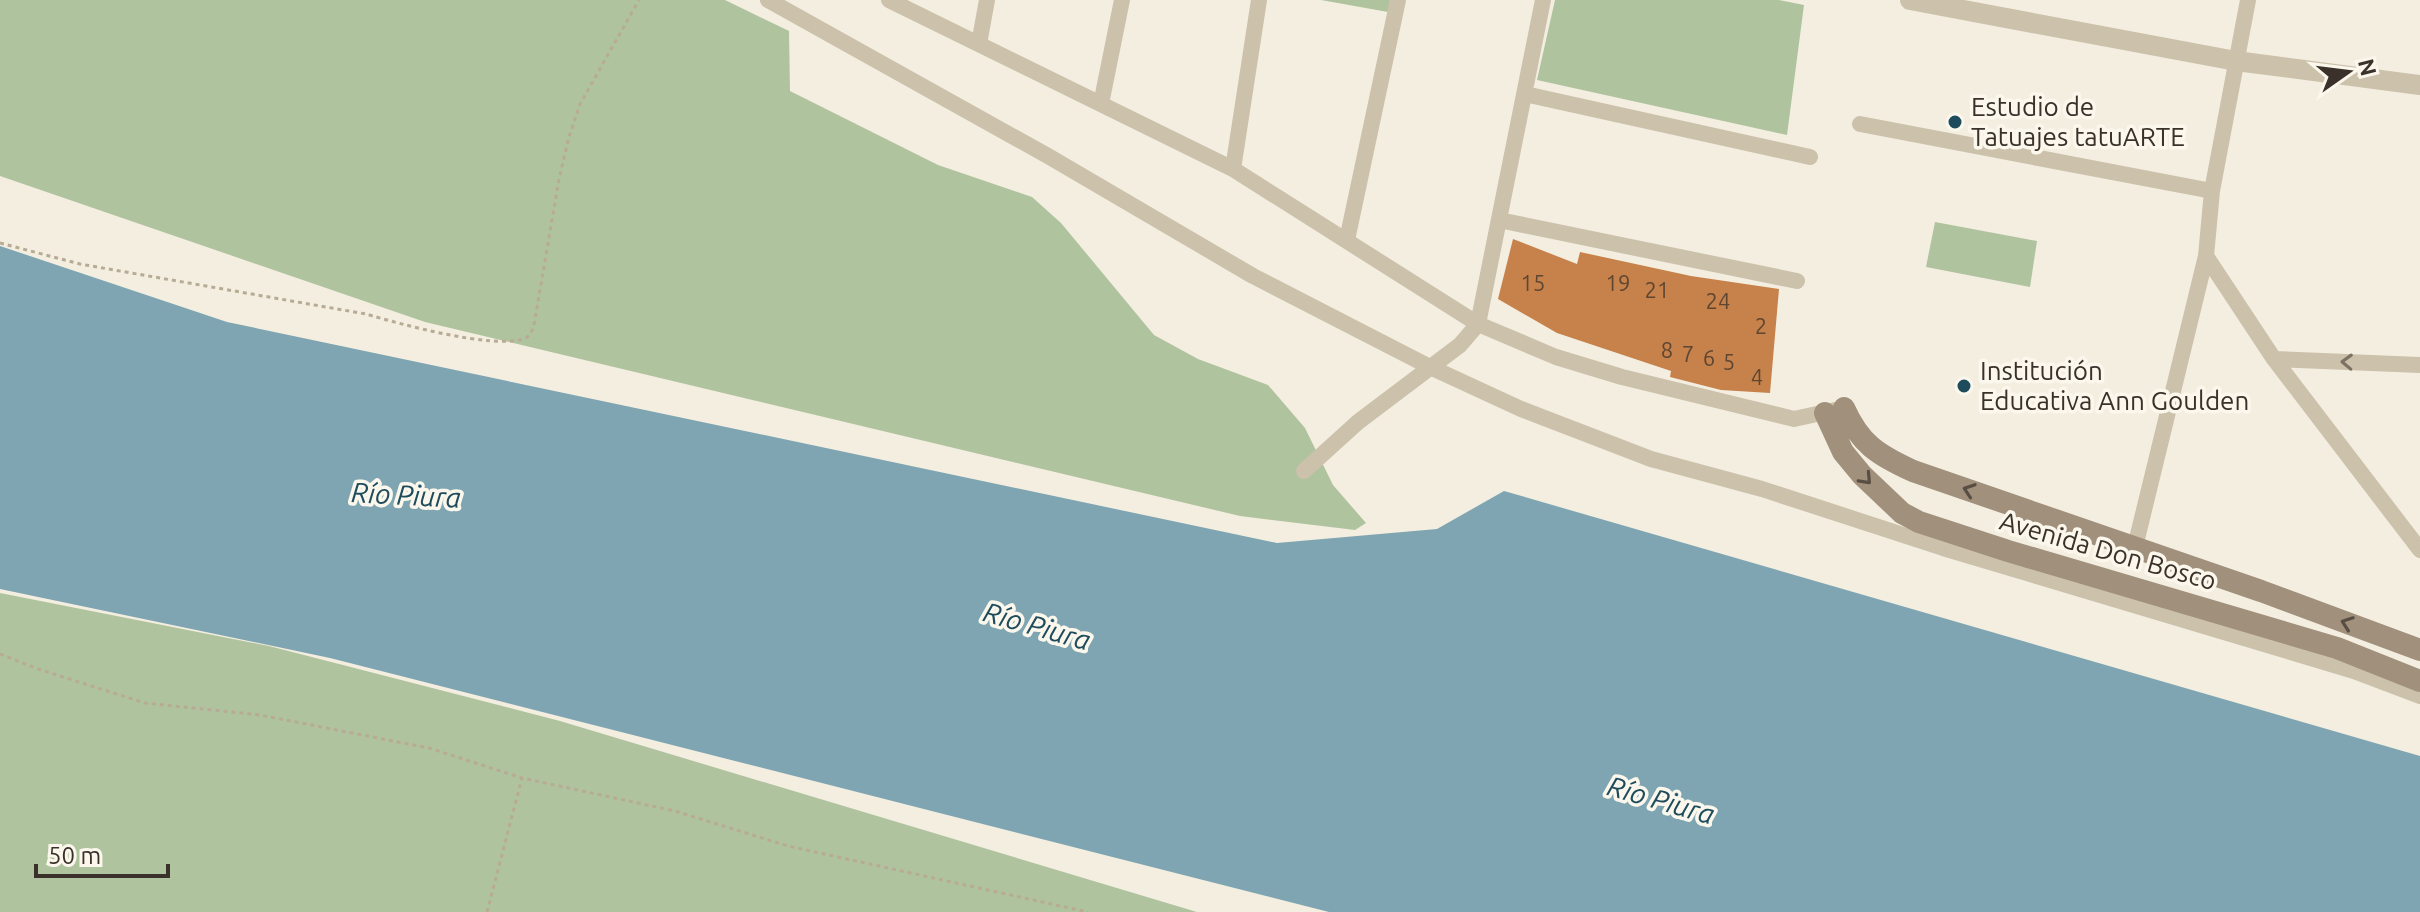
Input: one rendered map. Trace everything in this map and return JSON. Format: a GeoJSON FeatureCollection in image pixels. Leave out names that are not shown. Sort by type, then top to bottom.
{"type":"FeatureCollection","features":[{"type":"Feature","properties":{"kind":"main road","name":"Avenida Don Bosco"},"geometry":{"type":"LineString","coordinates":[[1835,410],[1865,442],[1887,459],[1913,471],[2420,650]]}},
{"type":"Feature","properties":{"kind":"main road","name":"Avenida Don Bosco"},"geometry":{"type":"LineString","coordinates":[[1835,410],[1843,452],[1902,513],[1919,522],[2337,648],[2420,681]]}},
{"type":"Feature","properties":{"kind":"street"},"geometry":{"type":"LineString","coordinates":[[768,0],[1048,156],[1253,276],[1430,367],[1521,409],[1651,459],[1762,489],[1943,548],[2340,666],[2420,696]]}},
{"type":"Feature","properties":{"kind":"street"},"geometry":{"type":"LineString","coordinates":[[889,0],[1233,169],[1478,324],[1556,357],[1622,377],[1794,419],[1835,410]]}},
{"type":"Feature","properties":{"kind":"street"},"geometry":{"type":"LineString","coordinates":[[979,44],[987,0]]}},
{"type":"Feature","properties":{"kind":"street"},"geometry":{"type":"LineString","coordinates":[[1101,104],[1122,0]]}},
{"type":"Feature","properties":{"kind":"street"},"geometry":{"type":"LineString","coordinates":[[1233,169],[1259,0]]}},
{"type":"Feature","properties":{"kind":"street"},"geometry":{"type":"LineString","coordinates":[[1347,240],[1398,0]]}},
{"type":"Feature","properties":{"kind":"street"},"geometry":{"type":"LineString","coordinates":[[1304,471],[1358,422],[1460,345],[1478,324],[1543,0]]}},
{"type":"Feature","properties":{"kind":"street"},"geometry":{"type":"LineString","coordinates":[[1910,0],[2236,61],[2420,85]]}},
{"type":"Feature","properties":{"kind":"street"},"geometry":{"type":"LineString","coordinates":[[2135,547],[2206,256],[2212,191],[2248,0]]}},
{"type":"Feature","properties":{"kind":"street"},"geometry":{"type":"LineString","coordinates":[[1525,94],[1810,157]]}},
{"type":"Feature","properties":{"kind":"street"},"geometry":{"type":"LineString","coordinates":[[1860,124],[2212,191]]}},
{"type":"Feature","properties":{"kind":"street"},"geometry":{"type":"LineString","coordinates":[[1499,220],[1797,281]]}},
{"type":"Feature","properties":{"kind":"street"},"geometry":{"type":"LineString","coordinates":[[2206,256],[2274,359],[2420,550]]}},
{"type":"Feature","properties":{"kind":"street"},"geometry":{"type":"LineString","coordinates":[[2274,359],[2420,365]]}},
{"type":"Feature","properties":{"kind":"path"},"geometry":{"type":"LineString","coordinates":[[0,243],[80,264],[366,314],[463,336],[494,341],[524,339],[534,325],[559,179],[580,104],[639,0]]}},
{"type":"Feature","properties":{"kind":"path"},"geometry":{"type":"LineString","coordinates":[[0,654],[145,703],[260,715],[429,748],[522,778],[675,811],[788,846],[1088,912]]}},
{"type":"Feature","properties":{"kind":"path"},"geometry":{"type":"LineString","coordinates":[[487,912],[522,778]]}},
{"type":"Feature","properties":{"kind":"green space"},"geometry":{"type":"Polygon","coordinates":[[[0,0],[725,0],[789,31],[790,91],[938,165],[1032,197],[1061,223],[1154,335],[1198,359],[1268,385],[1305,428],[1333,485],[1366,523],[1355,530],[1240,516],[425,322],[0,176],[0,0]]]}},
{"type":"Feature","properties":{"kind":"green space"},"geometry":{"type":"Polygon","coordinates":[[[1321,0],[1390,0],[1388,12],[1321,0]]]}},
{"type":"Feature","properties":{"kind":"green space"},"geometry":{"type":"Polygon","coordinates":[[[1555,0],[1779,0],[1804,5],[1787,135],[1537,80],[1555,0]]]}},
{"type":"Feature","properties":{"kind":"green space"},"geometry":{"type":"Polygon","coordinates":[[[1935,222],[2037,241],[2030,287],[1926,267],[1935,222]]]}},
{"type":"Feature","properties":{"kind":"green space"},"geometry":{"type":"Polygon","coordinates":[[[0,593],[269,646],[560,721],[1197,912],[0,912],[0,593]]]}},
{"type":"Feature","properties":{"kind":"water","name":"Río Piura"},"geometry":{"type":"Polygon","coordinates":[[[0,246],[227,322],[1277,543],[1437,529],[1504,491],[2420,756],[2420,912],[1329,912],[330,658],[0,589],[0,246]]]}},
{"type":"Feature","properties":{"kind":"building"},"geometry":{"type":"Polygon","coordinates":[[[1513,239],[1577,264],[1580,252],[1691,276],[1779,289],[1770,393],[1721,390],[1670,377],[1671,371],[1557,333],[1498,299],[1513,239]]]}},
{"type":"Feature","properties":{"kind":"place","name":"Estudio de Tatuajes tatuARTE"},"geometry":{"type":"Point","coordinates":[1955,122]}},
{"type":"Feature","properties":{"kind":"place","name":"Institución Educativa Ann Goulden"},"geometry":{"type":"Point","coordinates":[1964,386]}}]}
